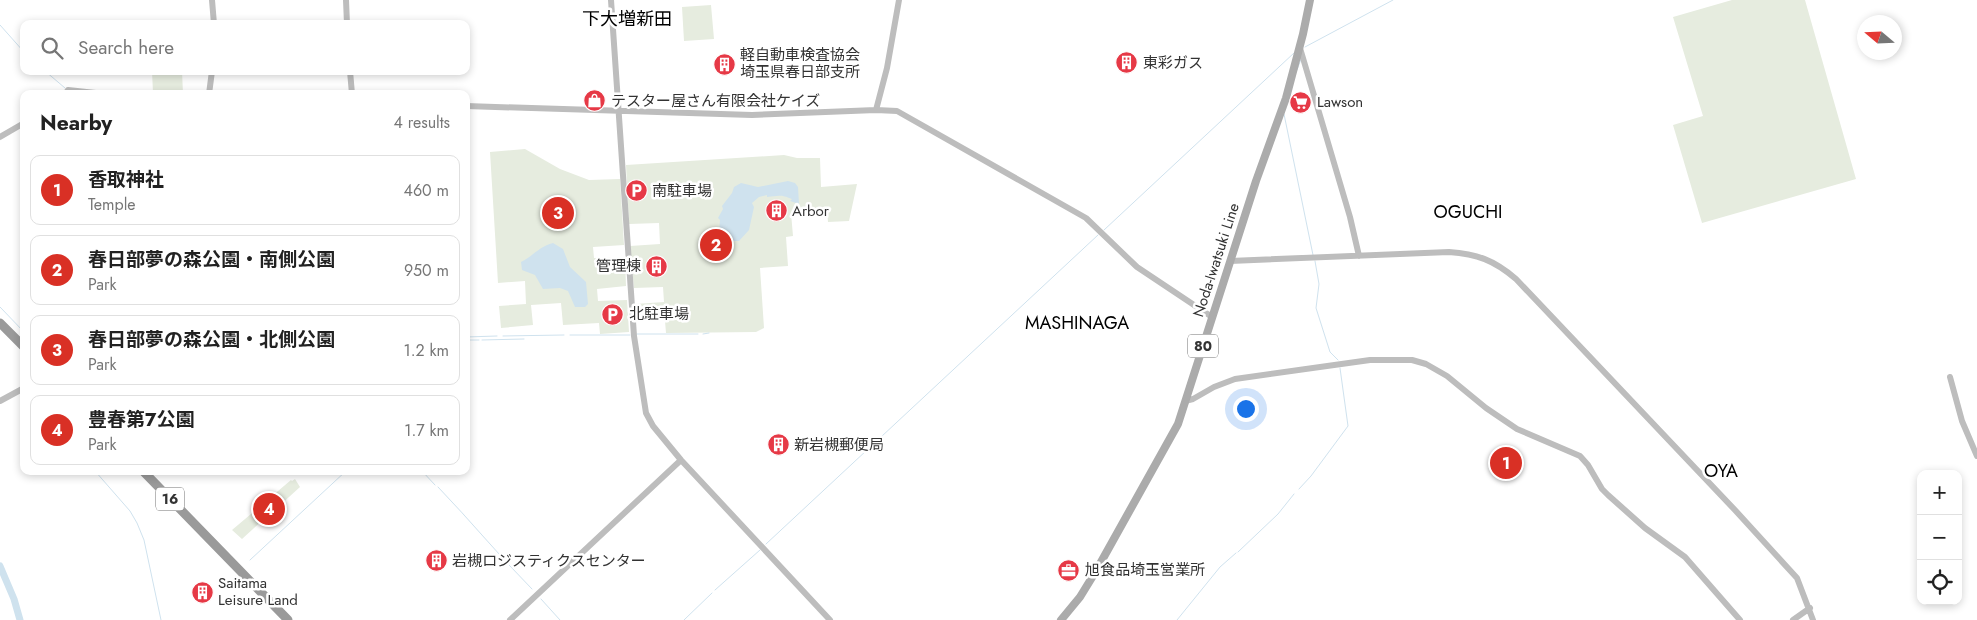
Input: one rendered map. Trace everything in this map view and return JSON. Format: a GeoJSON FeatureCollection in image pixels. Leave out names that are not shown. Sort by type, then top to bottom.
{"type":"FeatureCollection","features":[{"type":"Feature","properties":{"kind":"highway"},"geometry":{"type":"LineString","coordinates":[[0,315],[20,335]]}},
{"type":"Feature","properties":{"kind":"highway"},"geometry":{"type":"LineString","coordinates":[[0,323],[20,343]]}},
{"type":"Feature","properties":{"kind":"highway","name":"16"},"geometry":{"type":"LineString","coordinates":[[147,475],[288,620]]}},
{"type":"Feature","properties":{"kind":"highway","name":"16"},"geometry":{"type":"LineString","coordinates":[[154,475],[295,620]]}},
{"type":"Feature","properties":{"kind":"main road","name":"Noda-Iwatsuki Line"},"geometry":{"type":"LineString","coordinates":[[1061,620],[1080,596],[1172,435],[1185,401],[1256,181],[1286,98],[1310,0]]}},
{"type":"Feature","properties":{"kind":"street"},"geometry":{"type":"LineString","coordinates":[[212,0],[214,20]]}},
{"type":"Feature","properties":{"kind":"street"},"geometry":{"type":"LineString","coordinates":[[346,0],[348,20]]}},
{"type":"Feature","properties":{"kind":"street"},"geometry":{"type":"LineString","coordinates":[[612,0],[634,336],[646,413],[653,426],[680,460],[830,620]]}},
{"type":"Feature","properties":{"kind":"street"},"geometry":{"type":"LineString","coordinates":[[876,110],[887,68],[900,0]]}},
{"type":"Feature","properties":{"kind":"street"},"geometry":{"type":"LineString","coordinates":[[1299,49],[1350,217],[1359,256]]}},
{"type":"Feature","properties":{"kind":"street"},"geometry":{"type":"LineString","coordinates":[[210,90],[211,75]]}},
{"type":"Feature","properties":{"kind":"street"},"geometry":{"type":"LineString","coordinates":[[350,75],[352,90]]}},
{"type":"Feature","properties":{"kind":"street"},"geometry":{"type":"LineString","coordinates":[[470,106],[752,115],[876,110],[898,111],[1086,218],[1137,267],[1212,316]]}},
{"type":"Feature","properties":{"kind":"street"},"geometry":{"type":"LineString","coordinates":[[0,137],[20,125]]}},
{"type":"Feature","properties":{"kind":"street"},"geometry":{"type":"LineString","coordinates":[[1230,261],[1429,252],[1461,253],[1485,258],[1504,268],[1734,508],[1797,578],[1813,620]]}},
{"type":"Feature","properties":{"kind":"street"},"geometry":{"type":"LineString","coordinates":[[1185,401],[1235,379],[1370,360],[1412,360],[1426,364],[1447,376],[1486,408],[1517,429],[1580,456],[1588,465],[1602,490],[1645,528],[1685,557],[1740,620]]}},
{"type":"Feature","properties":{"kind":"street"},"geometry":{"type":"LineString","coordinates":[[1950,377],[1962,421],[1977,456]]}},
{"type":"Feature","properties":{"kind":"street"},"geometry":{"type":"LineString","coordinates":[[0,401],[20,390]]}},
{"type":"Feature","properties":{"kind":"street"},"geometry":{"type":"LineString","coordinates":[[510,620],[680,460]]}},
{"type":"Feature","properties":{"kind":"street"},"geometry":{"type":"LineString","coordinates":[[1793,620],[1810,608]]}},
{"type":"Feature","properties":{"kind":"shaded area"},"geometry":{"type":"Polygon","coordinates":[[[1732,0],[1805,0],[1856,179],[1702,223],[1673,125],[1703,116],[1673,17],[1732,0]]]}},
{"type":"Feature","properties":{"kind":"shaded area"},"geometry":{"type":"Polygon","coordinates":[[[711,5],[714,39],[684,41],[682,7],[711,5]]]}},
{"type":"Feature","properties":{"kind":"shaded area"},"geometry":{"type":"Polygon","coordinates":[[[152,75],[182,75],[183,90],[153,90],[152,75]]]}},
{"type":"Feature","properties":{"kind":"shaded area"},"geometry":{"type":"Polygon","coordinates":[[[525,149],[560,169],[589,180],[620,179],[624,245],[593,247],[594,258],[625,257],[626,286],[597,289],[598,301],[627,300],[629,332],[600,334],[599,323],[563,325],[561,303],[531,305],[533,325],[501,328],[499,306],[526,304],[525,281],[498,283],[490,152],[525,149]]]}},
{"type":"Feature","properties":{"kind":"shaded area"},"geometry":{"type":"Polygon","coordinates":[[[784,155],[797,158],[820,158],[821,187],[857,184],[849,221],[828,222],[827,211],[791,213],[793,236],[786,237],[788,266],[760,268],[764,328],[756,332],[666,333],[664,309],[635,310],[635,304],[664,302],[663,287],[634,288],[630,246],[660,244],[659,223],[629,224],[626,165],[784,155]]]}},
{"type":"Feature","properties":{"kind":"shaded area"},"geometry":{"type":"Polygon","coordinates":[[[295,479],[300,487],[278,507],[277,518],[265,518],[242,539],[232,530],[291,480],[295,479]]]}},
{"type":"Feature","properties":{"kind":"water"},"geometry":{"type":"Polygon","coordinates":[[[788,181],[795,183],[798,187],[799,204],[790,201],[792,199],[782,196],[767,197],[767,195],[759,197],[752,203],[754,207],[749,230],[739,241],[732,241],[729,238],[728,240],[727,237],[724,238],[719,235],[720,220],[718,218],[723,209],[722,206],[732,193],[734,187],[741,183],[758,187],[788,181]]]}},
{"type":"Feature","properties":{"kind":"water"},"geometry":{"type":"Polygon","coordinates":[[[553,243],[563,249],[570,267],[586,282],[588,304],[585,307],[575,307],[568,291],[560,288],[543,289],[535,275],[522,270],[521,262],[544,246],[553,243]]]}},
{"type":"Feature","properties":{"kind":"waterway"},"geometry":{"type":"LineString","coordinates":[[1305,47],[1393,0]]}},
{"type":"Feature","properties":{"kind":"waterway"},"geometry":{"type":"LineString","coordinates":[[0,25],[20,48]]}},
{"type":"Feature","properties":{"kind":"waterway"},"geometry":{"type":"LineString","coordinates":[[1104,230],[1294,53]]}},
{"type":"Feature","properties":{"kind":"waterway"},"geometry":{"type":"LineString","coordinates":[[1297,70],[1301,59]]}},
{"type":"Feature","properties":{"kind":"waterway"},"geometry":{"type":"LineString","coordinates":[[50,75],[65,88]]}},
{"type":"Feature","properties":{"kind":"waterway"},"geometry":{"type":"LineString","coordinates":[[1284,114],[1313,255]]}},
{"type":"Feature","properties":{"kind":"waterway"},"geometry":{"type":"LineString","coordinates":[[766,544],[1098,235]]}},
{"type":"Feature","properties":{"kind":"waterway"},"geometry":{"type":"LineString","coordinates":[[1315,261],[1319,284],[1316,308],[1330,352],[1338,360]]}},
{"type":"Feature","properties":{"kind":"waterway"},"geometry":{"type":"LineString","coordinates":[[0,307],[20,328]]}},
{"type":"Feature","properties":{"kind":"waterway"},"geometry":{"type":"LineString","coordinates":[[703,334],[709,333]]}},
{"type":"Feature","properties":{"kind":"waterway"},"geometry":{"type":"LineString","coordinates":[[637,334],[698,334]]}},
{"type":"Feature","properties":{"kind":"waterway"},"geometry":{"type":"LineString","coordinates":[[503,336],[564,335]]}},
{"type":"Feature","properties":{"kind":"waterway"},"geometry":{"type":"LineString","coordinates":[[570,335],[630,335]]}},
{"type":"Feature","properties":{"kind":"waterway"},"geometry":{"type":"LineString","coordinates":[[470,337],[497,336]]}},
{"type":"Feature","properties":{"kind":"waterway"},"geometry":{"type":"LineString","coordinates":[[482,340],[524,339]]}},
{"type":"Feature","properties":{"kind":"waterway"},"geometry":{"type":"LineString","coordinates":[[470,340],[479,340]]}},
{"type":"Feature","properties":{"kind":"waterway"},"geometry":{"type":"LineString","coordinates":[[1299,489],[1348,426],[1340,368]]}},
{"type":"Feature","properties":{"kind":"waterway"},"geometry":{"type":"LineString","coordinates":[[98,475],[130,511],[137,523],[144,540],[161,620]]}},
{"type":"Feature","properties":{"kind":"waterway"},"geometry":{"type":"LineString","coordinates":[[250,560],[342,475]]}},
{"type":"Feature","properties":{"kind":"waterway"},"geometry":{"type":"LineString","coordinates":[[426,475],[435,485]]}},
{"type":"Feature","properties":{"kind":"waterway"},"geometry":{"type":"LineString","coordinates":[[438,487],[532,589]]}},
{"type":"Feature","properties":{"kind":"waterway"},"geometry":{"type":"LineString","coordinates":[[1238,552],[1278,514],[1294,494]]}},
{"type":"Feature","properties":{"kind":"waterway"},"geometry":{"type":"LineString","coordinates":[[715,590],[760,550]]}},
{"type":"Feature","properties":{"kind":"waterway"},"geometry":{"type":"LineString","coordinates":[[1177,620],[1220,567],[1236,553]]}},
{"type":"Feature","properties":{"kind":"waterway"},"geometry":{"type":"LineString","coordinates":[[0,566],[14,599],[20,620]]}},
{"type":"Feature","properties":{"kind":"waterway"},"geometry":{"type":"LineString","coordinates":[[684,620],[712,593]]}},
{"type":"Feature","properties":{"kind":"waterway"},"geometry":{"type":"LineString","coordinates":[[541,599],[560,620]]}},
{"type":"Feature","properties":{"kind":"place","name":"東彩ガス"},"geometry":{"type":"Point","coordinates":[1127,63]}},
{"type":"Feature","properties":{"kind":"place","name":"軽自動車検査協会 埼玉県春日部支所"},"geometry":{"type":"Point","coordinates":[724,64]}},
{"type":"Feature","properties":{"kind":"place","name":"テスター屋さん有限会社ケイズ"},"geometry":{"type":"Point","coordinates":[595,101]}},
{"type":"Feature","properties":{"kind":"place","name":"Lawson"},"geometry":{"type":"Point","coordinates":[1301,102]}},
{"type":"Feature","properties":{"kind":"place","name":"南駐車場"},"geometry":{"type":"Point","coordinates":[636,191]}},
{"type":"Feature","properties":{"kind":"place","name":"Arbor"},"geometry":{"type":"Point","coordinates":[776,211]}},
{"type":"Feature","properties":{"kind":"place","name":"春日部夢の森公園・北側公園"},"geometry":{"type":"Point","coordinates":[558,213]}},
{"type":"Feature","properties":{"kind":"place","name":"春日部夢の森公園・南側公園"},"geometry":{"type":"Point","coordinates":[716,245]}},
{"type":"Feature","properties":{"kind":"place","name":"管理棟"},"geometry":{"type":"Point","coordinates":[657,266]}},
{"type":"Feature","properties":{"kind":"place","name":"北駐車場"},"geometry":{"type":"Point","coordinates":[613,314]}},
{"type":"Feature","properties":{"kind":"place","name":"新岩槻郵便局"},"geometry":{"type":"Point","coordinates":[778,445]}},
{"type":"Feature","properties":{"kind":"place","name":"香取神社"},"geometry":{"type":"Point","coordinates":[1506,463]}},
{"type":"Feature","properties":{"kind":"place","name":"豊春第7公園"},"geometry":{"type":"Point","coordinates":[269,509]}},
{"type":"Feature","properties":{"kind":"place","name":"岩槻ロジスティクスセンター"},"geometry":{"type":"Point","coordinates":[436,561]}},
{"type":"Feature","properties":{"kind":"place","name":"旭食品埼玉営業所"},"geometry":{"type":"Point","coordinates":[1069,570]}},
{"type":"Feature","properties":{"kind":"place","name":"Saitama Leisure Land"},"geometry":{"type":"Point","coordinates":[202,592]}},
{"type":"Feature","properties":{"kind":"district","name":"下大増新田"},"geometry":{"type":"Point","coordinates":[627,19]}},
{"type":"Feature","properties":{"kind":"district","name":"OGUCHI"},"geometry":{"type":"Point","coordinates":[1468,212]}},
{"type":"Feature","properties":{"kind":"district","name":"MASHINAGA"},"geometry":{"type":"Point","coordinates":[1077,323]}},
{"type":"Feature","properties":{"kind":"district","name":"OYA"},"geometry":{"type":"Point","coordinates":[1721,471]}}]}
